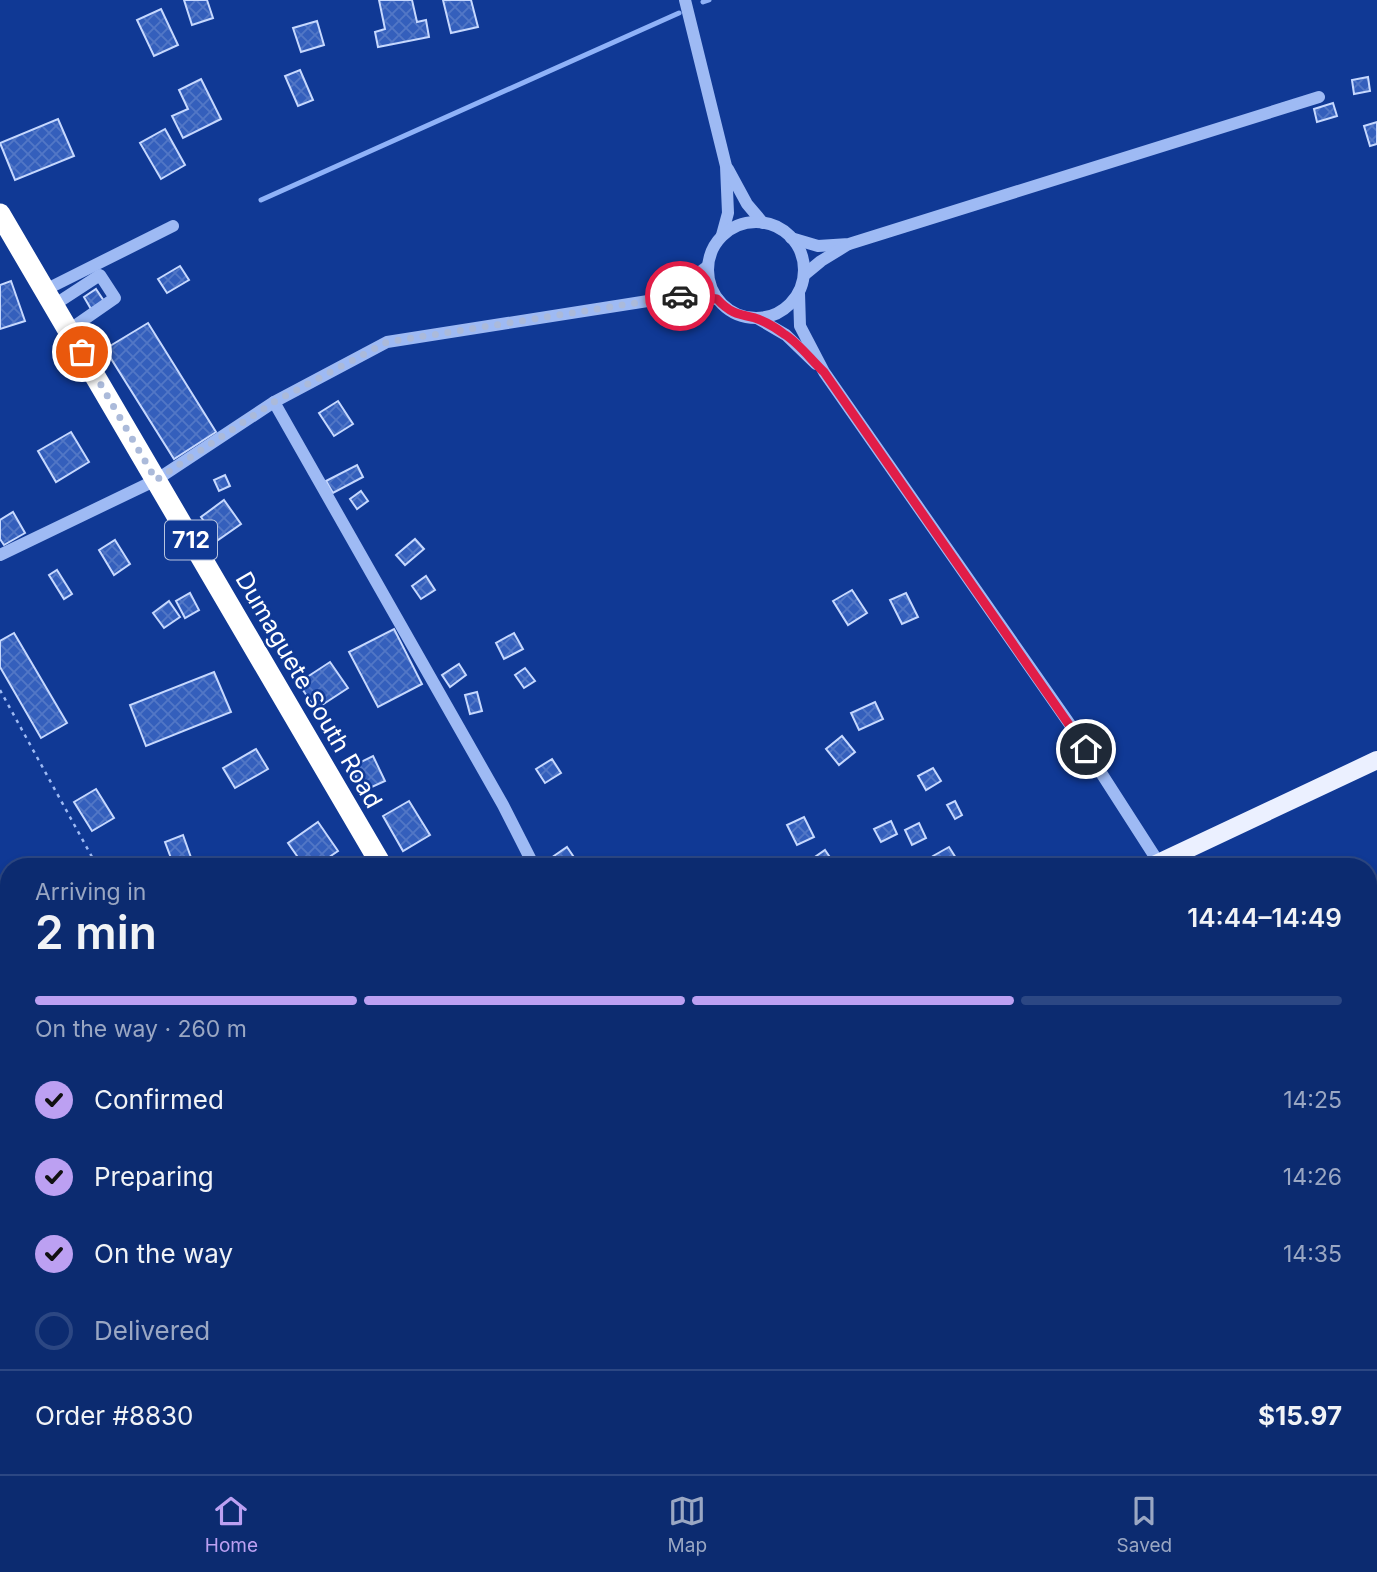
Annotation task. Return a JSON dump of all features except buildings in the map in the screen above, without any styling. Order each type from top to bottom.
[{"type":"highway","name":"Dumaguete South Road","points":[[0,214],[377,858]]},
{"type":"main road","points":[[1171,858],[1377,760]]},
{"type":"street","points":[[685,0],[726,166],[728,213],[722,235]]},
{"type":"street","points":[[791,238],[818,246],[849,244],[1319,97]]},
{"type":"street","points":[[726,166],[747,204],[763,223]]},
{"type":"street","points":[[799,293],[779,313],[768,317],[745,317],[735,313],[717,299],[708,280],[710,255],[715,244],[732,228],[742,224],[763,223],[783,230],[797,246],[802,256],[804,275],[799,293],[800,326],[824,372],[1063,715],[1152,858]]},
{"type":"street","points":[[50,298],[173,226]]},
{"type":"street","points":[[804,275],[849,244]]},
{"type":"street","points":[[650,300],[684,284],[708,266]]},
{"type":"street","points":[[50,298],[100,275],[115,298],[69,330]]},
{"type":"street","points":[[0,555],[156,480],[274,402],[387,342],[687,295],[717,299]]},
{"type":"street","points":[[757,318],[786,335],[824,372]]},
{"type":"street","points":[[274,402],[496,793],[530,858]]},
{"type":"path","points":[[0,690],[93,858]]},
{"type":"waterway","points":[[703,2],[709,0]]},
{"type":"waterway","points":[[261,200],[679,13]]},
{"type":"way so far","points":[[82,352],[156,480],[274,402],[387,342],[680,296]]},
{"type":"route","points":[[680,296],[717,299],[735,313],[757,318],[786,335],[824,372],[1086,749]]}]
